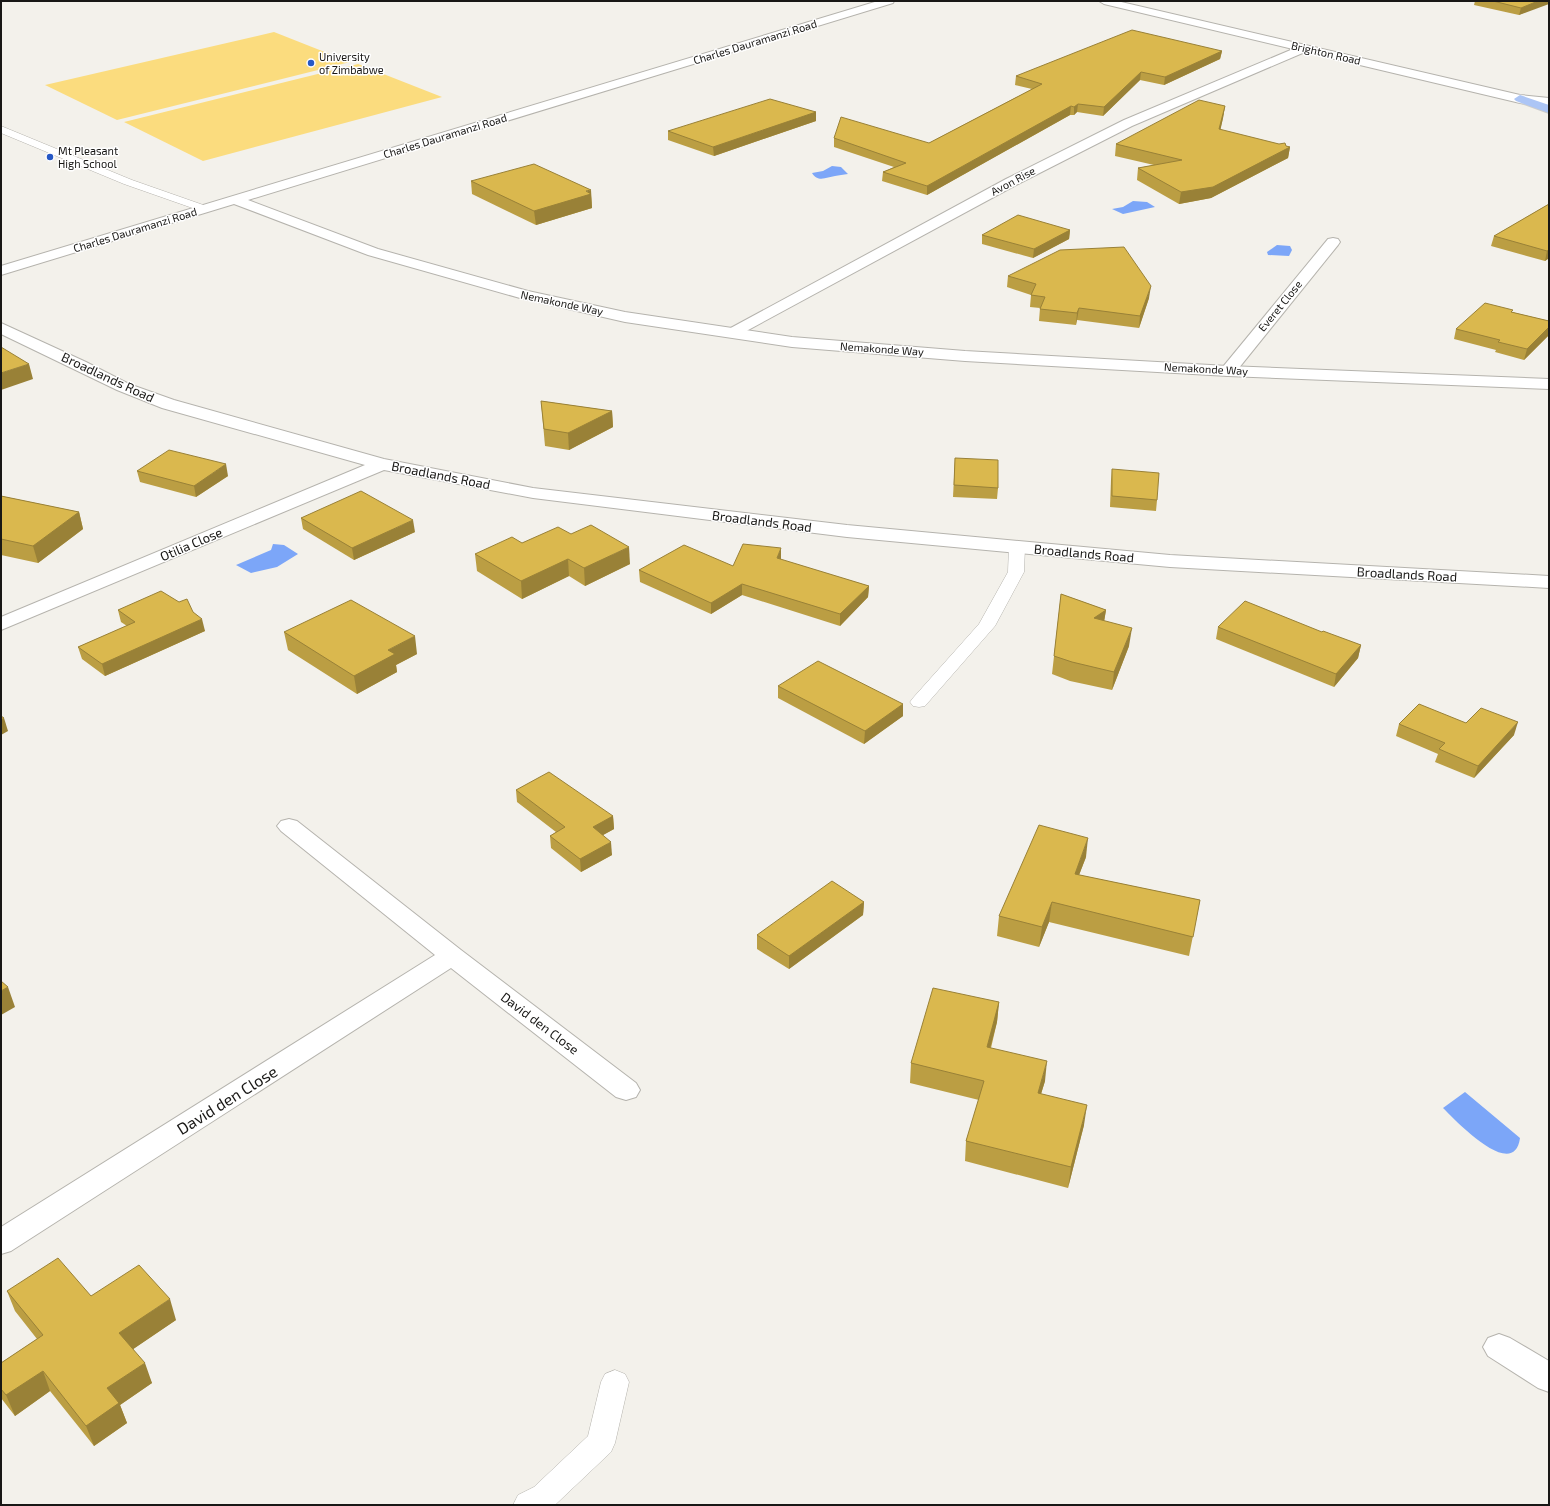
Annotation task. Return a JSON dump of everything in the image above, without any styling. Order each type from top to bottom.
[{"type":"highway","points":[[1520,99],[1549,108]]},
{"type":"street","name":"Charles Dauramanzi Road","points":[[1,271],[889,1]]},
{"type":"street","name":"Brighton Road","points":[[1104,1],[1520,99],[1549,102]]},
{"type":"street","name":"Avon Rise","points":[[732,333],[1011,182],[1128,123],[1304,48]]},
{"type":"street","name":"Nemakonde Way","points":[[235,200],[373,252],[525,295],[625,316],[792,342],[965,356],[1228,371],[1549,384]]},
{"type":"street","name":"Everet Close","points":[[1228,371],[1333,242]]},
{"type":"street","name":"Broadlands Road","points":[[1,328],[123,387],[168,404],[382,464],[533,493],[847,531],[1170,561],[1549,582]]},
{"type":"street","name":"Otilia Close","points":[[1,624],[382,464]]},
{"type":"street","name":"David den Close","points":[[289,826],[452,956],[626,1090]]},
{"type":"street","name":"David den Close","points":[[1,1242],[452,956]]},
{"type":"street","points":[[1498,1347],[1549,1378]]},
{"type":"lane","points":[[1,129],[128,182],[205,209]]},
{"type":"lane","points":[[919,702],[986,626],[1016,572],[1017,547]]},
{"type":"lane","points":[[528,1505],[544,1496],[601,1443],[615,1382]]},
{"type":"shaded area","points":[[274,32],[350,62],[117,120],[45,85]]},
{"type":"shaded area","points":[[358,64],[442,97],[203,161],[124,122]]},
{"type":"water","points":[[832,166],[841,167],[848,174],[820,179],[812,173],[823,171]]},
{"type":"water","points":[[1133,201],[1147,202],[1155,207],[1123,214],[1112,209],[1123,207]]},
{"type":"water","points":[[1277,245],[1290,246],[1292,250],[1289,256],[1268,255],[1267,252]]},
{"type":"water","points":[[273,544],[284,545],[298,554],[277,567],[251,573],[236,565],[271,550]]},
{"type":"water","points":[[1465,1092],[1520,1138],[1516,1150],[1507,1154],[1496,1151],[1471,1135],[1443,1108]]},
{"type":"building","points":[[1493,1],[1538,1],[1521,8]]},
{"type":"building","points":[[1132,30],[1222,51],[1165,77],[1141,72],[1104,107],[1078,104],[1074,107],[1071,106],[927,186],[883,172],[906,163],[834,138],[841,117],[929,143],[1042,84],[1016,76]]},
{"type":"building","points":[[770,99],[816,112],[713,147],[668,131]]},
{"type":"building","points":[[1199,100],[1225,106],[1219,129],[1279,144],[1285,143],[1286,146],[1290,147],[1213,187],[1181,192],[1138,168],[1182,160],[1116,144]]},
{"type":"building","points":[[534,164],[591,190],[586,191],[591,194],[534,211],[471,181]]},
{"type":"building","points":[[1549,204],[1549,250],[1547,251],[1494,236]]},
{"type":"building","points":[[1018,215],[1070,230],[1034,249],[982,235]]},
{"type":"building","points":[[1124,247],[1151,286],[1140,316],[1079,308],[1077,313],[1040,309],[1045,297],[1031,295],[1036,284],[1008,276],[1060,250]]},
{"type":"building","points":[[1485,303],[1513,310],[1511,312],[1549,321],[1549,327],[1527,349],[1498,342],[1500,340],[1456,329]]},
{"type":"building","points":[[1,347],[29,364],[1,373]]},
{"type":"building","points":[[541,401],[612,411],[568,433],[544,429]]},
{"type":"building","points":[[169,450],[226,464],[194,486],[137,471]]},
{"type":"building","points":[[955,458],[998,460],[998,488],[954,485]]},
{"type":"building","points":[[1112,469],[1159,473],[1157,500],[1112,496]]},
{"type":"building","points":[[361,491],[413,520],[352,548],[301,518]]},
{"type":"building","points":[[1,496],[79,512],[33,546],[1,539]]},
{"type":"building","points":[[591,525],[629,547],[584,568],[568,559],[521,581],[475,554],[512,537],[522,543],[558,527],[571,534]]},
{"type":"building","points":[[743,544],[781,548],[777,558],[869,586],[840,614],[742,584],[711,603],[639,570],[684,545],[733,566]]},
{"type":"building","points":[[161,591],[179,602],[187,599],[193,612],[202,619],[102,664],[78,647],[135,622],[118,610]]},
{"type":"building","points":[[1061,594],[1106,610],[1094,618],[1132,628],[1114,672],[1054,656]]},
{"type":"building","points":[[351,600],[415,636],[388,650],[395,654],[354,676],[284,632]]},
{"type":"building","points":[[1245,601],[1322,632],[1323,631],[1361,645],[1336,674],[1218,627]]},
{"type":"building","points":[[818,661],[903,704],[865,731],[778,686]]},
{"type":"building","points":[[1419,704],[1466,723],[1481,708],[1518,722],[1478,766],[1439,749],[1445,743],[1399,724]]},
{"type":"building","points":[[549,772],[613,816],[593,827],[611,842],[580,859],[550,836],[565,827],[516,790]]},
{"type":"building","points":[[1039,825],[1088,838],[1075,874],[1200,900],[1193,937],[1052,902],[1042,927],[999,916]]},
{"type":"building","points":[[832,881],[864,902],[789,956],[757,935]]},
{"type":"building","points":[[1,981],[8,987],[1,991]]},
{"type":"building","points":[[933,988],[999,1002],[987,1047],[1047,1061],[1038,1093],[1087,1105],[1071,1167],[966,1141],[984,1081],[911,1063]]},
{"type":"building","points":[[58,1258],[91,1296],[139,1265],[170,1299],[119,1333],[145,1363],[107,1388],[119,1403],[86,1426],[43,1371],[6,1395],[1,1389],[1,1363],[43,1335],[7,1291]]},
{"type":"place","name":"University of Zimbabwe","points":[[311,63]]},
{"type":"place","name":"Mt Pleasant High School","points":[[50,157]]}]
